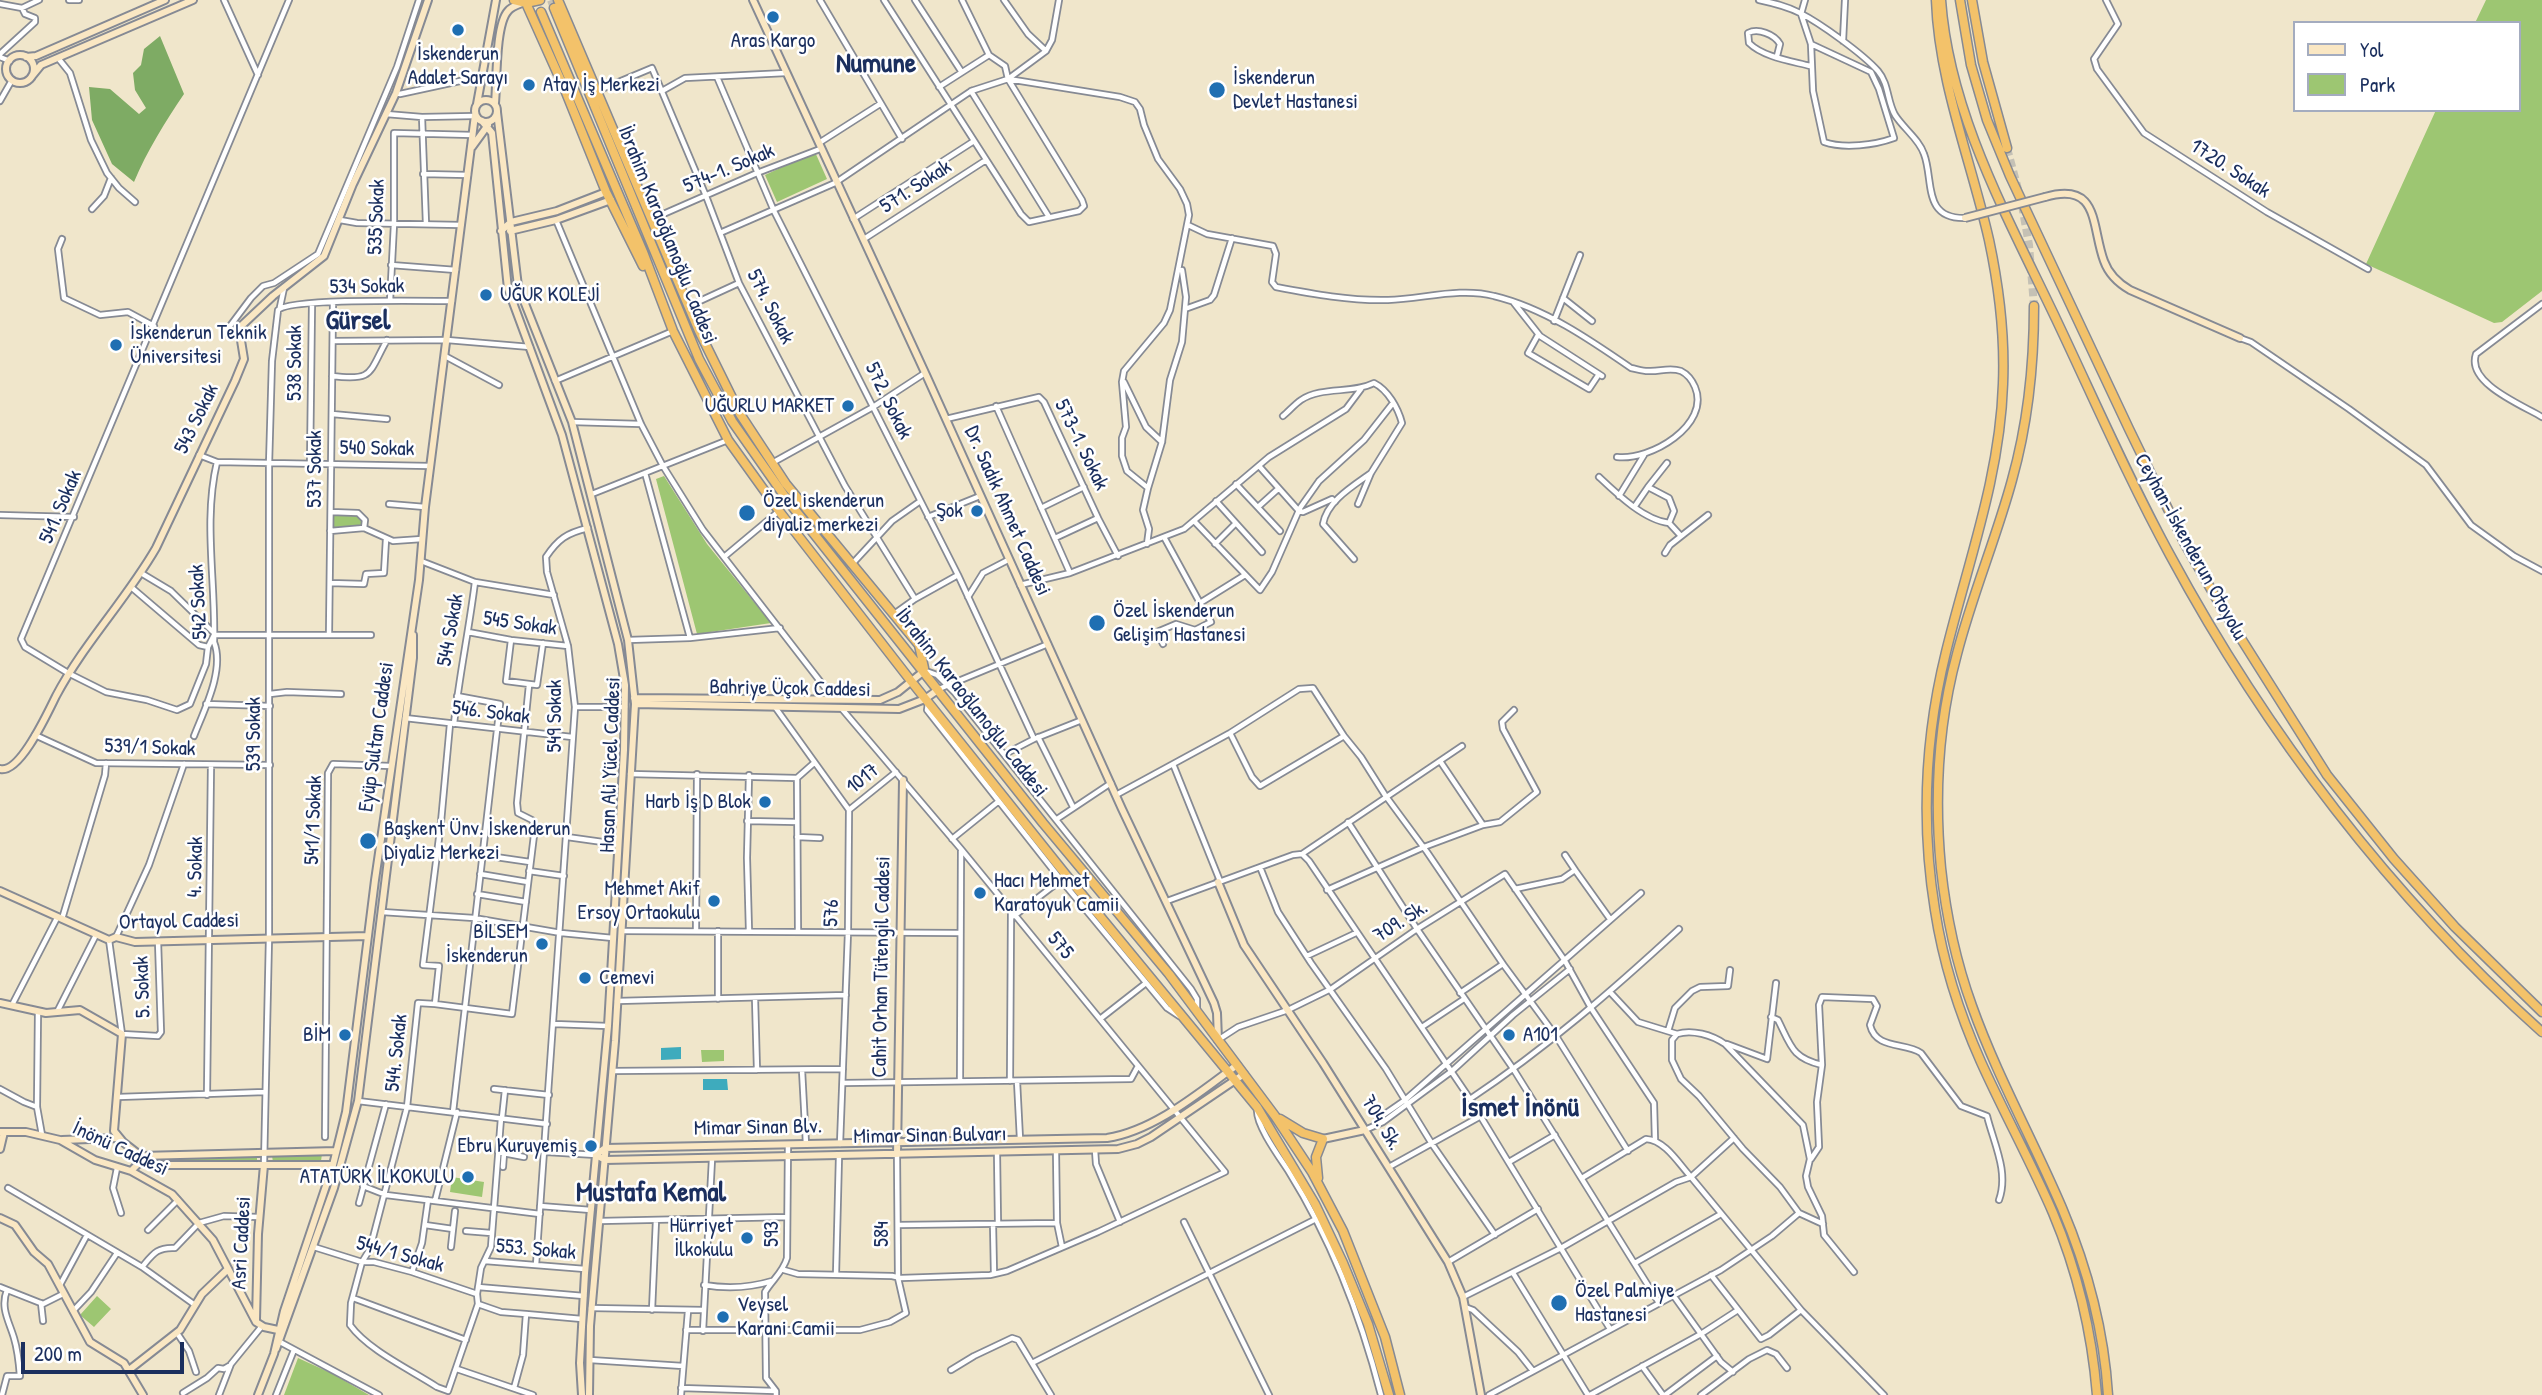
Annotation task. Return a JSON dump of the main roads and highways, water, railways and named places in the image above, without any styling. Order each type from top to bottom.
[{"type":"highway","points":[[540,0],[521,2],[556,68],[608,196],[660,300]]},
{"type":"highway","points":[[1938,0],[1945,73],[1989,239],[1998,286],[2004,380],[1994,472],[1936,699],[1926,785],[1930,871],[1935,912],[1960,1007],[1980,1060],[2038,1180],[2067,1251],[2092,1346],[2097,1395]]},
{"type":"highway","name":"Ceyhan-İskenderun Otoyolu","points":[[1938,0],[1952,69],[1969,127],[1992,184],[2112,438],[2169,553],[2207,620],[2315,785],[2384,870],[2444,937],[2542,1032]]},
{"type":"highway","name":"Ceyhan-İskenderun Otoyolu","points":[[1960,0],[1971,65],[1987,120],[2010,176],[2185,544],[2223,610],[2327,775],[2394,859],[2455,927],[2542,1012]]},
{"type":"highway","points":[[1972,0],[1983,62],[2007,148]]},
{"type":"highway","points":[[556,4],[597,92],[712,359],[735,403],[786,484],[919,645],[924,671]]},
{"type":"highway","name":"İbrahim Karaoğlanoğlu Caddesi","points":[[556,4],[699,359],[732,421],[788,501],[1025,801],[1169,974],[1276,1116],[1343,1231],[1385,1337],[1400,1395]]},
{"type":"highway","name":"İbrahim Karaoğlanoğlu Caddesi","points":[[541,12],[638,240],[673,331],[728,440],[779,511],[911,681],[1257,1107],[1315,1204],[1343,1263],[1368,1324],[1389,1395]]},
{"type":"highway","points":[[2034,306],[2032,378],[2025,426],[2012,480],[1957,653],[1947,701],[1939,764],[1937,823],[1947,912],[1971,1005],[2077,1247],[2099,1332],[2108,1395]]},
{"type":"highway","points":[[1276,1116],[1303,1133],[1323,1139],[1316,1157],[1318,1184]]},
{"type":"water","points":[[681,1047],[681,1059],[661,1060],[661,1048]]},
{"type":"water","points":[[703,1079],[727,1079],[728,1090],[703,1090]]},
{"type":"tunnel","points":[[551,0],[554,8]]},
{"type":"tunnel","points":[[2007,148],[2018,189]]},
{"type":"tunnel","points":[[2022,205],[2029,245],[2034,306]]},
{"type":"place","name":"Aras Kargo","points":[[773,17]]},
{"type":"place","name":"İskenderun Adalet Sarayı","points":[[458,30]]},
{"type":"place","name":"Atay İş Merkezi","points":[[529,85]]},
{"type":"place","name":"İskenderun Devlet Hastanesi","points":[[1217,90]]},
{"type":"place","name":"UĞUR KOLEJİ","points":[[486,295]]},
{"type":"place","name":"İskenderun Teknik Üniversitesi","points":[[116,345]]},
{"type":"place","name":"UĞURLU MARKET","points":[[848,406]]},
{"type":"place","name":"Şok","points":[[977,511]]},
{"type":"place","name":"Özel iskenderun diyaliz merkezi","points":[[747,513]]},
{"type":"place","name":"Özel İskenderun Gelişim Hastanesi","points":[[1097,623]]},
{"type":"place","name":"Harb İş D Blok","points":[[765,802]]},
{"type":"place","name":"Başkent Ünv. İskenderun Diyaliz Merkezi","points":[[368,841]]},
{"type":"place","name":"Hacı Mehmet Karatoyuk Camii","points":[[980,893]]},
{"type":"place","name":"Mehmet Akif Ersoy Ortaokulu","points":[[714,901]]},
{"type":"place","name":"BİLSEM İskenderun","points":[[542,944]]},
{"type":"place","name":"Cemevi","points":[[585,978]]},
{"type":"place","name":"BİM","points":[[345,1035]]},
{"type":"place","name":"A101","points":[[1509,1035]]},
{"type":"place","name":"Ebru Kuruyemiş","points":[[591,1146]]},
{"type":"place","name":"ATATÜRK İLKOKULU","points":[[468,1177]]},
{"type":"place","name":"Hürriyet İlkokulu","points":[[747,1238]]},
{"type":"place","name":"Özel Palmiye Hastanesi","points":[[1559,1303]]},
{"type":"place","name":"Veysel Karani Camii","points":[[723,1317]]},
{"type":"district","name":"Numune","points":[[876,65]]},
{"type":"district","name":"Gürsel","points":[[358,322]]},
{"type":"district","name":"İsmet İnönü","points":[[1520,1109]]},
{"type":"district","name":"Mustafa Kemal","points":[[651,1194]]}]
